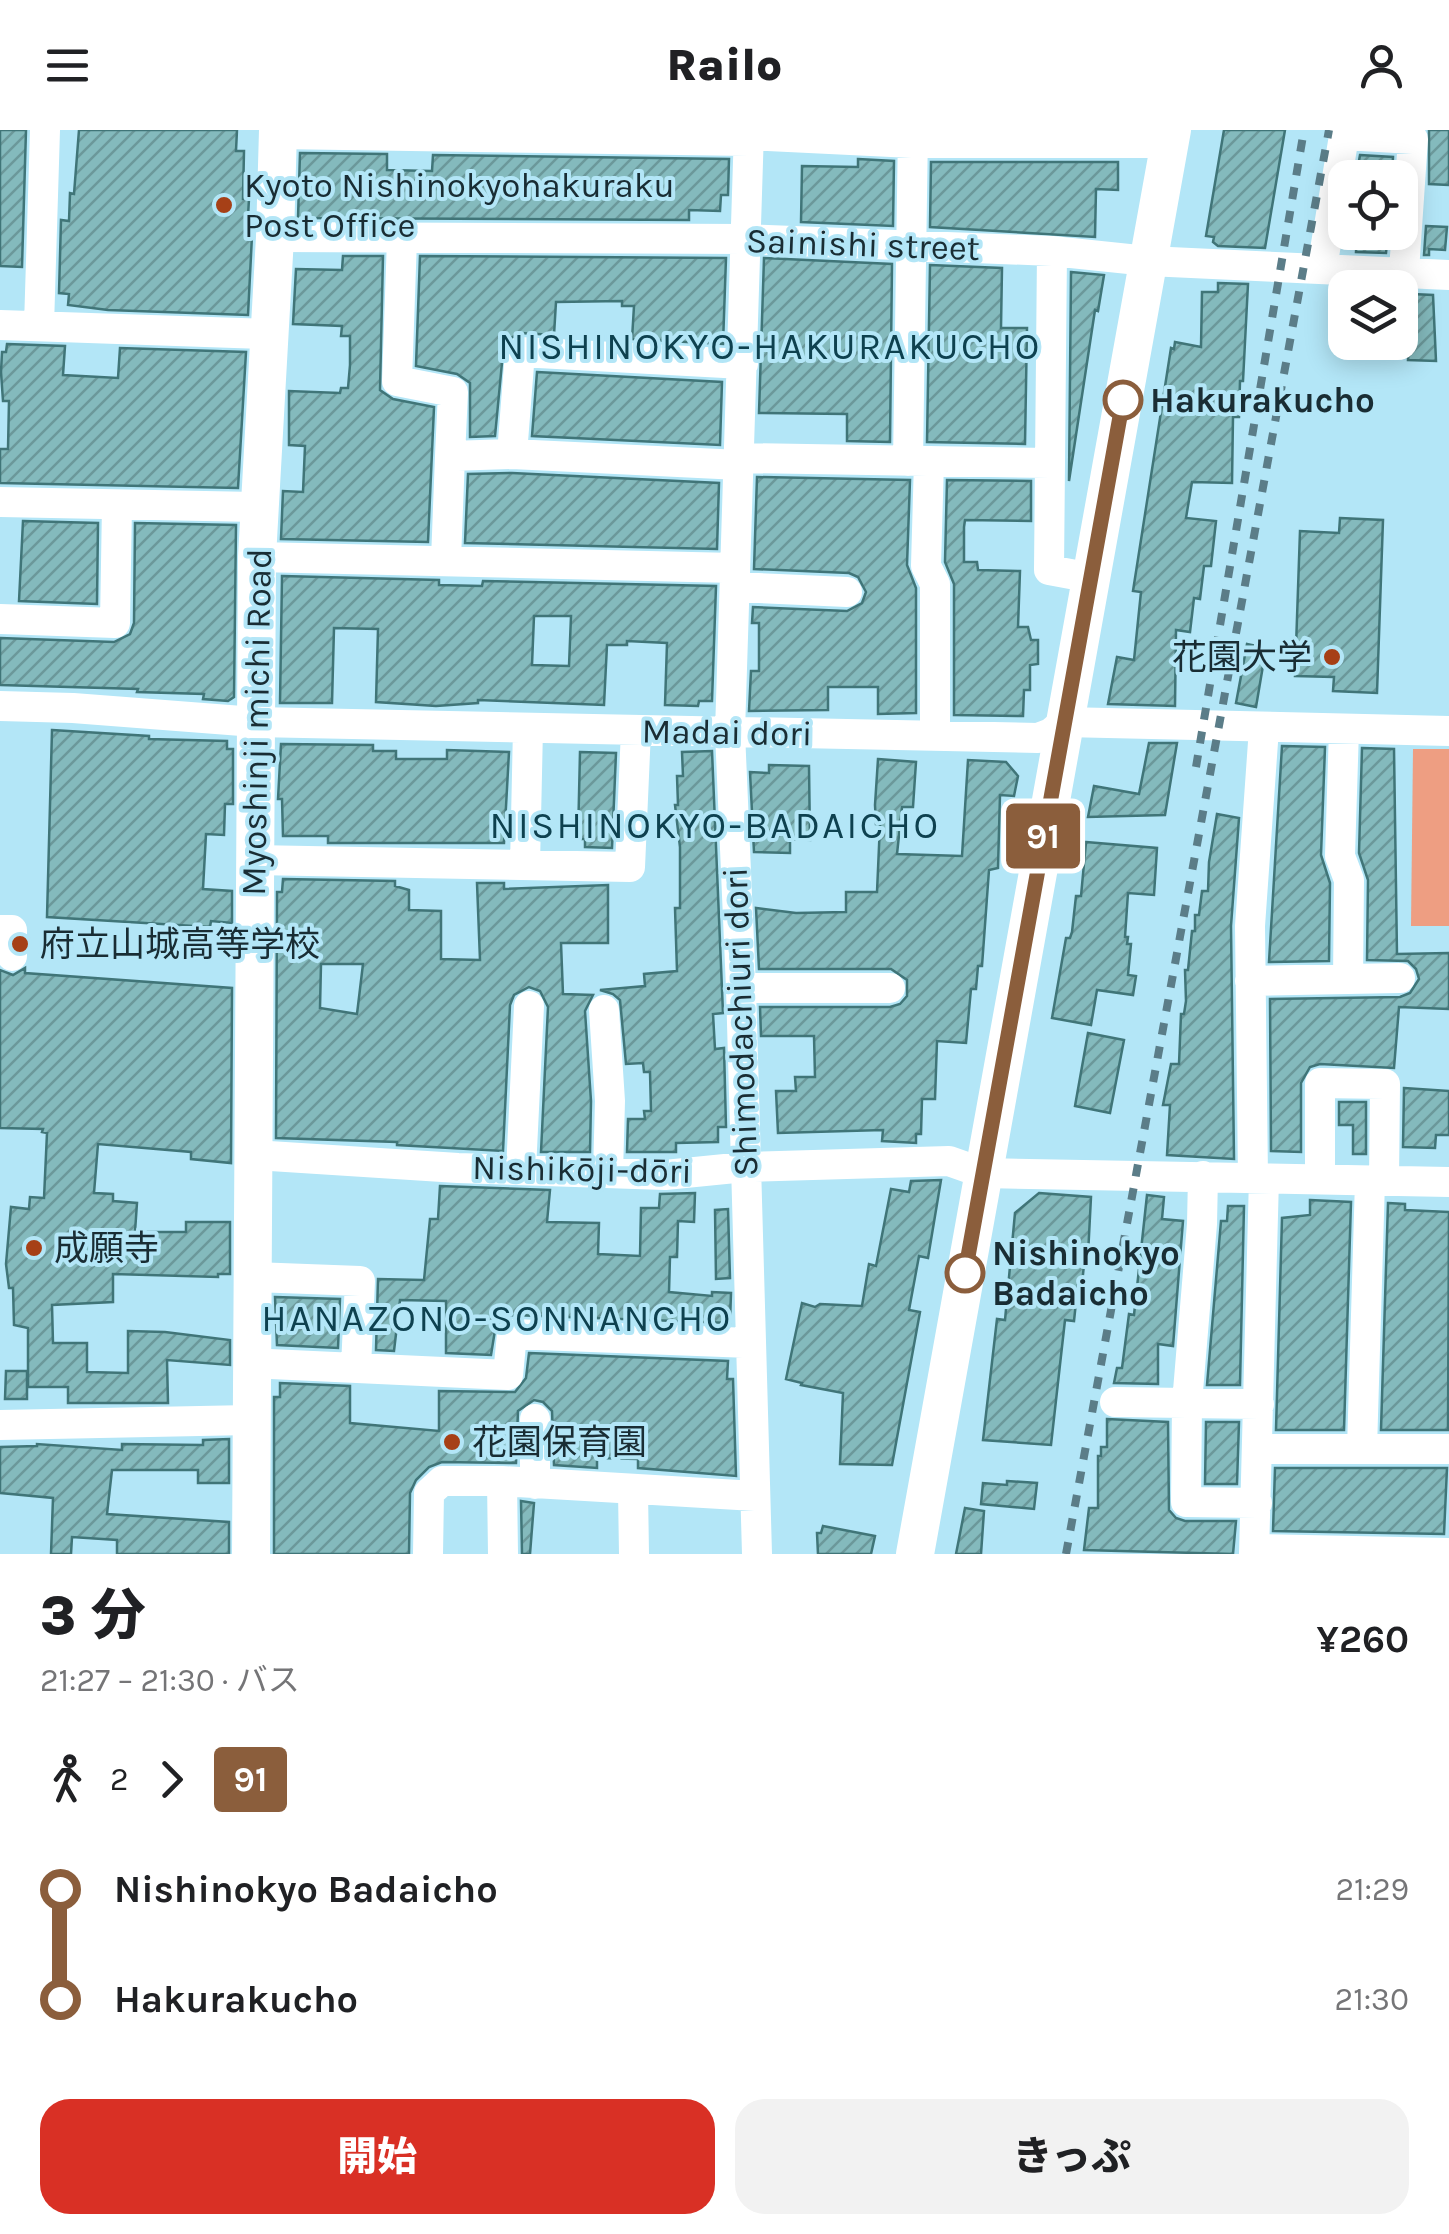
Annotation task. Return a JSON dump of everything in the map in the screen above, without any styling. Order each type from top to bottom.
[{"type":"main road","name":"Myoshinji michi Road","points":[[251,1554],[257,557],[278,132]]},
{"type":"main road","points":[[915,1554],[1170,136]]},
{"type":"street","points":[[39,326],[45,130]]},
{"type":"street","points":[[278,132],[1170,136]]},
{"type":"street","points":[[1322,268],[1345,133],[1413,139],[1404,270]]},
{"type":"street","name":"Shimodachiuri dori","points":[[749,135],[730,732],[756,1554]]},
{"type":"street","points":[[912,137],[918,461],[926,566],[935,584],[935,736]]},
{"type":"street","name":"Sainishi street","points":[[275,237],[746,239],[1052,251],[1148,261],[1363,270]]},
{"type":"street","points":[[402,239],[397,381],[453,392],[446,560]]},
{"type":"street","points":[[1052,251],[1049,570],[1092,578]]},
{"type":"street","name":"Sainishi street","points":[[1418,273],[1449,274]]},
{"type":"street","points":[[0,324],[267,334]]},
{"type":"street","points":[[512,454],[520,352],[742,364]]},
{"type":"street","points":[[450,456],[1050,463]]},
{"type":"street","points":[[0,502],[259,507]]},
{"type":"street","points":[[0,619],[114,624],[118,506]]},
{"type":"street","points":[[257,557],[446,560],[735,578],[846,592]]},
{"type":"street","name":"Madai dori","points":[[0,706],[255,722],[1038,738],[1051,734],[1064,722],[1449,730]]},
{"type":"street","points":[[526,865],[528,728]]},
{"type":"street","points":[[1264,728],[1250,926],[1259,1178],[1255,1551],[1449,1553]]},
{"type":"street","points":[[1344,729],[1340,856],[1349,880],[1348,979]]},
{"type":"street","points":[[254,860],[630,868],[636,730]]},
{"type":"street","points":[[1250,981],[1400,978]]},
{"type":"street","points":[[740,988],[890,988]]},
{"type":"street","points":[[521,1170],[529,1006]]},
{"type":"street","points":[[604,1010],[610,1101],[608,1173]]},
{"type":"street","points":[[1320,1179],[1320,1084],[1385,1084],[1362,1449]]},
{"type":"street","name":"Nishikōji-dōri","points":[[253,1155],[665,1175],[745,1167],[948,1161],[982,1172],[1449,1182]]},
{"type":"street","points":[[1203,1176],[1187,1403],[1186,1502],[1257,1504]]},
{"type":"street","points":[[253,1276],[360,1281],[356,1367]]},
{"type":"street","points":[[250,1363],[508,1375],[512,1334],[750,1344]]},
{"type":"street","points":[[1116,1402],[1259,1404]]},
{"type":"street","points":[[535,1419],[535,1484]]},
{"type":"street","points":[[0,1425],[250,1420]]},
{"type":"street","points":[[1258,1448],[1449,1449]]},
{"type":"street","points":[[428,1554],[429,1493],[442,1481],[755,1496]]},
{"type":"street","points":[[502,1481],[503,1554]]},
{"type":"street","points":[[633,1491],[634,1554]]},
{"type":"shaded area","points":[[1413,749],[1449,749],[1449,926],[1411,926]]},
{"type":"building","points":[[0,130],[26,130],[22,267],[0,266]]},
{"type":"building","points":[[79,130],[237,130],[236,151],[244,151],[243,199],[249,199],[248,216],[253,216],[248,315],[68,305],[69,294],[59,293],[61,220],[69,221]]},
{"type":"building","points":[[1224,130],[1285,130],[1265,248],[1218,246],[1214,237],[1206,236]]},
{"type":"building","points":[[1429,130],[1449,130],[1449,185],[1429,184]]},
{"type":"building","points":[[300,153],[387,154],[387,170],[432,171],[433,155],[729,159],[728,195],[721,195],[720,211],[689,210],[689,220],[298,218]]},
{"type":"building","points":[[1360,155],[1393,157],[1393,160],[1359,160]]},
{"type":"building","points":[[858,159],[894,161],[893,226],[801,222],[802,166],[858,167]]},
{"type":"building","points":[[931,162],[1118,162],[1118,190],[1096,189],[1095,237],[930,227]]},
{"type":"building","points":[[1426,226],[1447,227],[1445,250],[1429,249],[1429,255],[1424,255]]},
{"type":"building","points":[[1356,250],[1386,250],[1386,253]]},
{"type":"building","points":[[343,256],[383,256],[380,390],[393,399],[434,407],[428,542],[281,539],[283,491],[303,492],[305,446],[289,445],[289,391],[340,393],[341,388],[348,388],[350,365],[350,336],[341,336],[342,326],[293,324],[296,269],[342,270]]},
{"type":"building","points":[[420,256],[726,258],[723,344],[632,339],[634,306],[622,306],[622,301],[556,302],[554,335],[520,333],[504,342],[495,436],[470,437],[470,383],[457,374],[416,366]]},
{"type":"building","points":[[764,258],[892,264],[890,442],[847,441],[847,414],[759,413]]},
{"type":"building","points":[[930,265],[1002,268],[1001,328],[1027,328],[1025,444],[927,442]]},
{"type":"building","points":[[1071,272],[1104,275],[1098,311],[1095,310],[1069,481]]},
{"type":"building","points":[[1218,283],[1248,284],[1243,381],[1239,417],[1233,417],[1232,483],[1192,482],[1186,518],[1216,521],[1211,566],[1204,566],[1200,599],[1194,598],[1190,632],[1176,630],[1175,706],[1108,704],[1117,657],[1134,660],[1141,592],[1133,591],[1171,348],[1174,349],[1175,342],[1201,347],[1202,292],[1218,292]]},
{"type":"building","points":[[1418,294],[1433,295],[1436,361],[1408,360],[1418,360]]},
{"type":"building","points":[[7,344],[65,346],[63,375],[118,378],[120,348],[246,352],[238,488],[0,483],[0,449],[8,449],[9,401],[3,401],[1,372],[2,352],[6,352]]},
{"type":"building","points":[[537,372],[722,382],[720,445],[532,436]]},
{"type":"building","points":[[468,474],[719,483],[717,549],[465,543]]},
{"type":"building","points":[[757,477],[910,480],[907,565],[916,588],[916,713],[878,714],[878,687],[828,687],[828,710],[749,711],[751,671],[759,671],[759,623],[752,623],[753,607],[847,611],[862,603],[866,592],[858,577],[849,573],[754,569]]},
{"type":"building","points":[[947,480],[1031,481],[1031,521],[965,520],[964,527],[964,562],[977,562],[978,570],[1020,571],[1018,627],[1028,627],[1031,640],[1038,640],[1038,664],[1030,665],[1030,690],[1024,690],[1023,716],[954,715],[954,584],[945,562]]},
{"type":"building","points":[[1340,518],[1383,520],[1377,693],[1333,691],[1334,677],[1295,676],[1300,531],[1339,533]]},
{"type":"building","points":[[23,521],[98,523],[97,604],[19,601]]},
{"type":"building","points":[[135,523],[236,525],[234,697],[228,701],[203,699],[204,694],[137,692],[138,689],[0,685],[0,638],[114,642],[130,634],[134,623]]},
{"type":"building","points":[[282,576],[439,580],[439,585],[482,586],[483,581],[716,586],[712,701],[699,701],[698,706],[665,705],[667,643],[627,641],[627,645],[607,645],[604,705],[478,700],[436,706],[376,702],[378,629],[334,628],[332,703],[280,703]],"holes":[[[534,616],[571,616],[569,666],[532,665]]]},
{"type":"building","points":[[1247,644],[1266,648],[1256,707],[1236,703]]},
{"type":"building","points":[[52,730],[227,741],[227,749],[233,749],[233,804],[225,804],[224,835],[206,834],[203,889],[232,891],[232,923],[211,921],[210,927],[47,917]]},
{"type":"building","points":[[1149,743],[1177,743],[1165,815],[1088,817],[1094,786],[1139,794]]},
{"type":"building","points":[[281,744],[373,745],[373,751],[396,751],[396,759],[447,759],[447,750],[509,752],[504,843],[328,843],[328,836],[283,836],[282,799],[278,799]]},
{"type":"building","points":[[1282,746],[1325,747],[1321,855],[1330,883],[1329,961],[1269,962]]},
{"type":"building","points":[[1362,748],[1394,749],[1397,954],[1449,953],[1449,1009],[1399,1007],[1394,1068],[1320,1064],[1310,1067],[1301,1083],[1301,1152],[1271,1151],[1270,999],[1400,997],[1410,993],[1419,979],[1408,961],[1367,960],[1368,880],[1359,853]]},
{"type":"building","points":[[712,751],[723,1013],[713,1014],[715,1049],[724,1048],[726,1127],[718,1127],[718,1142],[676,1143],[676,1152],[627,1152],[628,1119],[645,1119],[644,1111],[651,1111],[650,1072],[644,1072],[643,1063],[626,1064],[620,1000],[600,990],[645,986],[644,974],[677,971],[677,776],[683,776],[682,752]]},
{"type":"building","points":[[580,752],[616,753],[612,848],[585,847],[585,839],[578,839]]},
{"type":"building","points":[[878,759],[916,762],[913,807],[902,807],[897,854],[962,856],[968,760],[1006,762],[1018,776],[1014,796],[1000,795],[998,868],[989,870],[982,966],[978,966],[976,989],[971,989],[966,1043],[937,1041],[935,1099],[922,1099],[921,1134],[916,1134],[916,1143],[882,1141],[883,1130],[778,1133],[776,1091],[796,1091],[795,1077],[815,1077],[814,1036],[761,1036],[760,1007],[890,1007],[907,996],[907,980],[891,969],[759,969],[756,908],[796,913],[846,912],[846,892],[877,892]]},
{"type":"building","points":[[769,765],[809,766],[810,840],[790,839],[790,853],[754,852],[750,772],[769,773]]},
{"type":"building","points":[[1217,814],[1239,818],[1231,926],[1234,1159],[1167,1155],[1170,1105],[1163,1105],[1171,1064],[1179,1064],[1185,970],[1195,915],[1199,915],[1202,891],[1208,891]]},
{"type":"building","points":[[1086,842],[1157,848],[1154,895],[1128,893],[1125,937],[1127,944],[1131,944],[1128,975],[1136,976],[1133,995],[1097,990],[1091,1025],[1052,1018],[1066,938],[1072,932],[1076,896],[1081,896]]},
{"type":"building","points":[[283,879],[395,881],[395,886],[409,890],[409,910],[441,911],[441,959],[480,960],[477,883],[504,883],[504,889],[608,885],[608,943],[561,943],[563,994],[593,995],[585,1011],[590,1152],[541,1152],[548,1007],[540,991],[529,987],[514,995],[510,1005],[503,1151],[276,1138],[277,892],[282,892]],"holes":[[[321,964],[363,964],[357,1014],[320,1008]]]},
{"type":"building","points":[[25,968],[25,973],[232,988],[231,1163],[191,1159],[191,1152],[98,1144],[94,1193],[113,1194],[113,1201],[137,1203],[135,1232],[186,1232],[186,1222],[230,1222],[230,1274],[113,1274],[113,1302],[52,1305],[53,1343],[87,1343],[87,1372],[128,1373],[128,1331],[230,1340],[230,1365],[167,1360],[168,1403],[68,1403],[68,1387],[28,1387],[28,1328],[14,1325],[13,1288],[9,1288],[6,1264],[11,1207],[29,1209],[30,1197],[44,1198],[47,1133],[43,1129],[0,1128],[0,970],[13,975]]},
{"type":"building","points":[[1088,1033],[1124,1040],[1110,1113],[1075,1106]]},
{"type":"building","points":[[1404,1088],[1449,1091],[1449,1135],[1436,1135],[1435,1148],[1403,1147]]},
{"type":"building","points":[[1339,1102],[1366,1102],[1366,1154],[1353,1154],[1353,1125],[1339,1125]]},
{"type":"building","points":[[941,1180],[928,1258],[919,1256],[909,1310],[920,1312],[892,1465],[840,1464],[843,1393],[786,1379],[802,1303],[815,1307],[862,1306],[869,1264],[876,1266],[891,1189],[909,1192],[911,1181]]},
{"type":"building","points":[[440,1186],[550,1190],[547,1222],[599,1223],[598,1254],[640,1256],[641,1208],[659,1208],[660,1194],[695,1193],[694,1222],[678,1221],[677,1257],[670,1257],[669,1292],[712,1296],[712,1292],[731,1293],[730,1323],[512,1315],[496,1324],[491,1355],[446,1353],[446,1301],[400,1300],[394,1351],[376,1350],[378,1279],[424,1280],[430,1219],[438,1219]]},
{"type":"building","points":[[1039,1193],[1091,1197],[1088,1255],[1082,1284],[1078,1283],[1074,1321],[1065,1320],[1051,1445],[983,1440],[997,1319],[1005,1320],[1015,1213]]},
{"type":"building","points":[[1147,1195],[1164,1197],[1162,1219],[1183,1221],[1173,1346],[1158,1344],[1158,1384],[1114,1383],[1117,1368],[1122,1368],[1129,1314],[1134,1315]]},
{"type":"building","points":[[1310,1200],[1351,1202],[1344,1430],[1276,1430],[1282,1218],[1310,1215]]},
{"type":"building","points":[[1388,1203],[1405,1204],[1405,1210],[1449,1212],[1448,1430],[1381,1430]]},
{"type":"building","points":[[1228,1206],[1244,1206],[1240,1385],[1207,1385],[1221,1221],[1227,1221]]},
{"type":"building","points":[[728,1209],[730,1278],[716,1279],[715,1210]]},
{"type":"building","points":[[275,1297],[340,1299],[338,1348],[277,1345]]},
{"type":"building","points":[[529,1353],[728,1361],[727,1379],[733,1379],[736,1476],[638,1468],[638,1459],[597,1458],[597,1468],[554,1465],[552,1411],[534,1400],[518,1411],[516,1463],[442,1462],[429,1467],[416,1480],[410,1493],[409,1554],[274,1554],[274,1397],[280,1397],[280,1383],[350,1386],[350,1423],[439,1431],[439,1391],[515,1392],[526,1378]]},
{"type":"building","points":[[6,1371],[27,1371],[27,1399],[5,1399]]},
{"type":"building","points":[[1107,1419],[1168,1422],[1169,1510],[1185,1521],[1236,1521],[1233,1554],[1084,1550],[1089,1508],[1098,1508],[1098,1456],[1101,1447],[1107,1447]]},
{"type":"building","points":[[1206,1422],[1239,1422],[1237,1484],[1205,1484]]},
{"type":"building","points":[[229,1439],[229,1483],[198,1483],[198,1470],[112,1470],[107,1514],[229,1522],[229,1554],[117,1554],[117,1540],[72,1537],[71,1554],[51,1554],[53,1498],[0,1493],[0,1447],[37,1444],[122,1450],[122,1444],[203,1445],[203,1440]]},
{"type":"building","points":[[1275,1468],[1447,1468],[1444,1534],[1273,1531]]},
{"type":"building","points":[[1007,1481],[1037,1483],[1034,1509],[981,1504],[983,1483],[1007,1485]]},
{"type":"building","points":[[521,1501],[534,1503],[530,1554],[522,1554]]},
{"type":"building","points":[[965,1508],[984,1511],[981,1554],[956,1554]]},
{"type":"building","points":[[823,1526],[875,1536],[871,1554],[818,1554],[817,1533],[821,1533]]},
{"type":"railway","points":[[1196,767],[1304,130]]},
{"type":"railway","points":[[1066,1554],[1329,130]]},
{"type":"bus line","name":"91","points":[[965,1273],[1123,400]]},
{"type":"place","name":"Kyoto Nishinokyohakuraku Post Office","points":[[224,205]]},
{"type":"place","name":"Hakurakucho","points":[[1123,400]]},
{"type":"place","name":"花園大学","points":[[1332,657]]},
{"type":"place","name":"府立山城高等学校","points":[[20,944]]},
{"type":"place","name":"成願寺","points":[[34,1248]]},
{"type":"place","name":"Nishinokyo Badaicho","points":[[965,1273]]},
{"type":"place","name":"花園保育園","points":[[452,1442]]},
{"type":"district","name":"NISHINOKYO-HAKURAKUCHO","points":[[770,346]]},
{"type":"district","name":"NISHINOKYO-BADAICHO","points":[[715,825]]},
{"type":"district","name":"HANAZONO-SONNANCHO","points":[[497,1318]]}]
